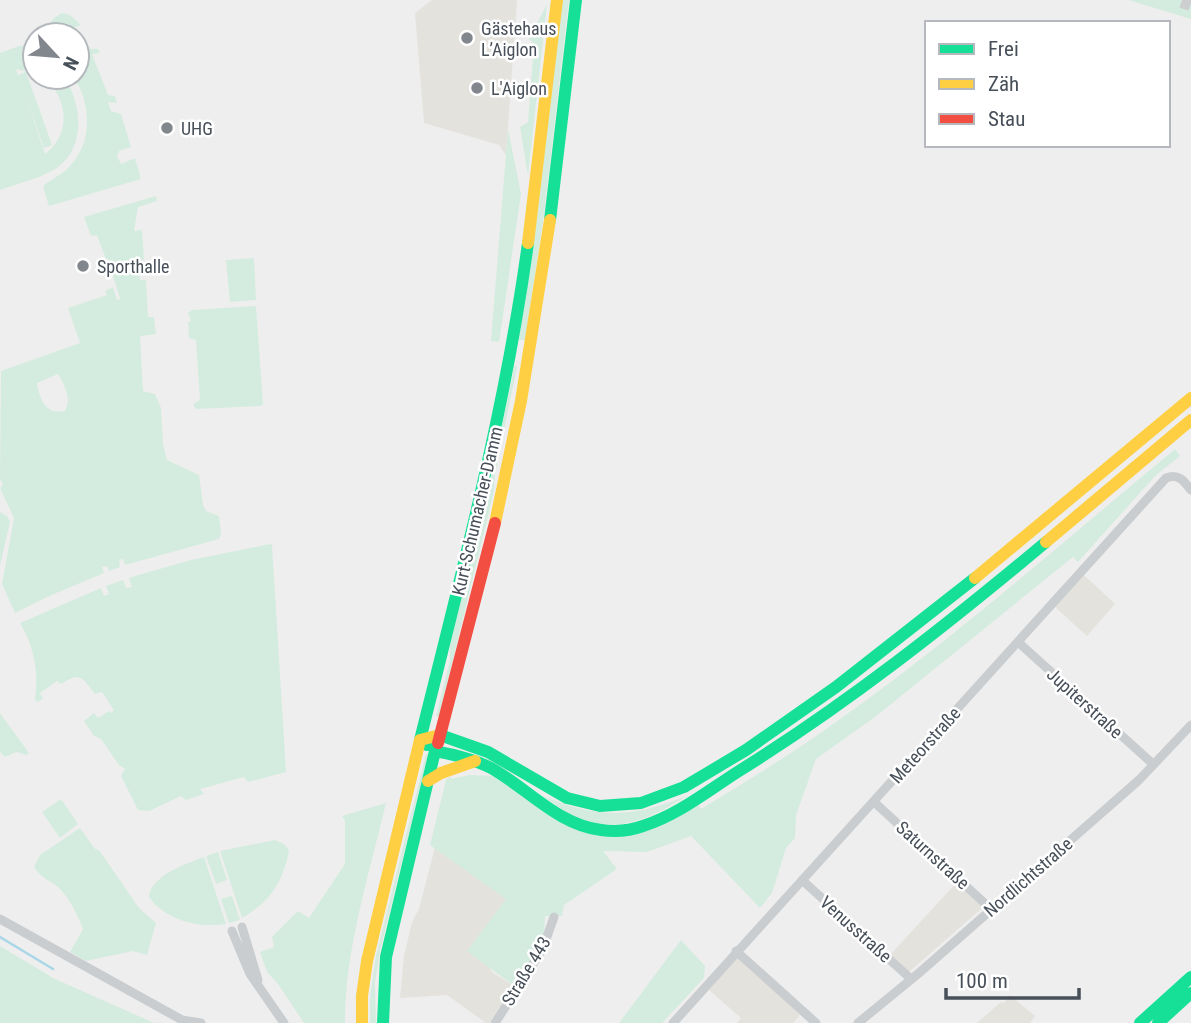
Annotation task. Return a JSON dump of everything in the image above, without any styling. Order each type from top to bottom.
[{"type":"main road","name":"Kurt-Schumacher-Damm","points":[[362,1023],[362,996],[367,961],[486,474],[511,352],[534,203],[557,0]]},
{"type":"main road","name":"Kurt-Schumacher-Damm","points":[[383,1023],[386,957],[505,476],[530,355],[554,197],[576,0]]},
{"type":"main road","points":[[511,352],[530,355]]},
{"type":"main road","points":[[420,740],[440,736],[493,754],[555,794],[587,804],[634,804],[709,774],[861,668],[943,605],[1191,398]]},
{"type":"main road","points":[[420,740],[435,751],[475,761],[492,769],[564,818],[586,827],[617,831],[642,827],[768,755],[846,702],[923,642],[1191,420]]},
{"type":"main road","points":[[428,781],[442,772],[475,761]]},
{"type":"main road","points":[[1140,1023],[1191,977]]},
{"type":"main road","points":[[1158,1023],[1191,993]]},
{"type":"street","name":"Meteorstraße","points":[[675,1022],[736,951],[1166,478],[1180,478],[1191,490]]},
{"type":"street","name":"Jupiterstraße","points":[[1018,642],[1153,764]]},
{"type":"street","name":"Nordlichtstraße","points":[[858,1023],[991,909],[1153,764],[1191,725]]},
{"type":"street","name":"Saturnstraße","points":[[874,802],[991,909]]},
{"type":"street","name":"Venusstraße","points":[[802,880],[911,979]]},
{"type":"street","name":"Straße 443","points":[[495,1023],[543,948],[554,917]]},
{"type":"street","points":[[0,919],[182,1020],[201,1023]]},
{"type":"street","points":[[242,927],[259,985]]},
{"type":"street","points":[[232,931],[250,974],[284,1023]]},
{"type":"street","points":[[736,951],[816,1023]]},
{"type":"shaded area","points":[[432,0],[517,0],[506,155],[499,145],[424,123],[415,13]]},
{"type":"shaded area","points":[[1084,575],[1115,604],[1087,636],[1055,607]]},
{"type":"shaded area","points":[[435,847],[506,899],[487,964],[492,972],[514,986],[489,1023],[447,995],[400,998],[404,956]]},
{"type":"shaded area","points":[[957,882],[981,905],[981,909],[909,972],[890,955]]},
{"type":"shaded area","points":[[738,957],[800,1015],[793,1023],[737,1023],[741,1018],[709,990]]},
{"type":"shaded area","points":[[1010,995],[1035,1016],[1030,1023],[977,1023],[1001,1002],[1004,1003]]},
{"type":"green space","points":[[562,0],[569,0],[543,222],[525,340],[518,340]]},
{"type":"green space","points":[[1128,0],[1191,0],[1191,19]]},
{"type":"green space","points":[[547,4],[528,176],[520,127],[528,122],[534,44],[529,39]]},
{"type":"green space","points":[[62,13],[77,21],[52,21]]},
{"type":"green space","points":[[21,46],[21,70],[16,69],[18,75],[21,74],[21,91],[33,91],[52,145],[44,148],[25,94],[45,154],[54,146],[63,126],[62,105],[55,91],[72,91],[78,113],[78,125],[73,149],[57,168],[0,190],[0,53]]},
{"type":"green space","points":[[91,49],[98,49],[100,53],[92,54],[108,95],[115,96],[117,103],[108,102],[111,111],[121,114],[131,147],[119,151],[117,156],[121,164],[135,158],[141,179],[49,206],[43,186],[67,169],[83,146],[87,123],[81,91],[91,91]]},
{"type":"green space","points":[[508,129],[521,194],[499,342],[491,341]]},
{"type":"green space","points":[[156,196],[157,201],[138,207],[134,231],[142,230],[144,260],[139,260],[140,280],[146,280],[148,317],[154,317],[156,334],[140,336],[143,391],[155,394],[161,408],[163,444],[167,460],[199,475],[203,505],[206,511],[219,516],[221,534],[219,539],[125,565],[123,559],[119,560],[120,567],[109,571],[107,566],[102,567],[104,573],[15,613],[2,584],[14,518],[0,488],[3,484],[0,479],[1,371],[80,343],[68,308],[107,295],[105,291],[113,287],[117,300],[120,299],[108,259],[97,235],[91,236],[84,217]],"holes":[[[58,374],[68,402],[65,411],[58,412],[45,404],[37,383]]]},
{"type":"green space","points":[[254,258],[256,300],[230,302],[226,260]]},
{"type":"green space","points":[[256,306],[263,404],[196,409],[193,404],[200,400],[196,340],[189,338],[188,322],[191,321],[188,313],[192,310]]},
{"type":"green space","points":[[515,365],[517,367],[495,474],[494,491],[439,717],[436,716],[450,660],[450,646]]},
{"type":"green space","points":[[1175,449],[1180,456],[1155,476],[1078,562],[1073,557],[875,717],[816,759],[796,815],[795,838],[786,848],[772,893],[760,908],[691,836],[647,852],[603,851],[617,869],[564,905],[562,916],[545,916],[544,939],[514,986],[467,951],[506,899],[430,845],[446,780],[450,777],[494,776],[597,836],[697,803],[701,809],[807,742],[913,665]]},
{"type":"green space","points":[[0,512],[7,516],[10,522],[0,566]]},
{"type":"green space","points":[[270,544],[286,772],[248,782],[244,777],[200,789],[204,794],[186,800],[181,796],[149,811],[138,810],[121,776],[125,769],[119,765],[101,739],[94,736],[84,721],[94,713],[98,718],[114,710],[102,692],[95,694],[84,680],[77,677],[61,684],[57,681],[40,693],[43,699],[37,702],[34,660],[20,623],[101,588],[104,596],[109,594],[106,586],[123,580],[126,588],[132,587],[129,578],[135,576],[191,560]]},
{"type":"green space","points":[[0,713],[29,753],[26,755],[16,752],[5,757],[0,752]]},
{"type":"green space","points":[[426,754],[428,755],[380,951],[375,983],[376,1023],[370,1023],[370,997],[376,956]]},
{"type":"green space","points":[[688,795],[639,820],[613,825],[580,819],[543,796],[581,809],[616,813],[650,808]]},
{"type":"green space","points":[[61,799],[78,824],[60,838],[42,812]]},
{"type":"green space","points":[[386,803],[353,940],[345,1023],[304,1023],[267,972],[260,952],[274,947],[272,937],[298,911],[309,918],[345,864],[345,821],[342,816]]},
{"type":"green space","points":[[80,828],[95,849],[99,850],[139,908],[156,923],[147,955],[133,951],[86,961],[70,952],[83,929],[81,923],[64,894],[34,867],[40,855]]},
{"type":"green space","points":[[275,840],[289,850],[283,872],[267,898],[242,918],[220,851]]},
{"type":"green space","points":[[218,852],[227,880],[216,884],[206,856]]},
{"type":"green space","points":[[204,857],[226,924],[205,925],[184,921],[164,912],[149,897],[156,882],[179,867]]},
{"type":"green space","points":[[232,896],[240,920],[229,923],[221,899]]},
{"type":"green space","points":[[681,940],[705,966],[704,978],[662,1023],[619,1023]]},
{"type":"green space","points":[[0,946],[55,979],[154,1023],[0,1023]]},
{"type":"waterway","points":[[0,937],[53,969]]},
{"type":"tunnel","points":[[1182,0],[1191,3]]},
{"type":"traffic: fast","points":[[550,220],[576,0]]},
{"type":"traffic: fast","points":[[427,745],[420,740],[495,431],[528,243]]},
{"type":"traffic: fast","points":[[435,751],[491,768],[543,805],[585,827],[617,831],[643,826],[693,802],[819,718],[935,633],[1046,542]]},
{"type":"traffic: fast","points":[[440,735],[488,752],[567,798],[600,806],[641,803],[684,787],[746,750],[836,687],[975,578]]},
{"type":"traffic: fast","points":[[383,1023],[386,957],[435,751]]},
{"type":"traffic: fast","points":[[1140,1023],[1191,977]]},
{"type":"traffic: fast","points":[[1158,1023],[1191,993]]},
{"type":"traffic: slow","points":[[528,243],[557,0]]},
{"type":"traffic: slow","points":[[495,523],[521,401],[550,220]]},
{"type":"traffic: slow","points":[[975,578],[1191,398]]},
{"type":"traffic: slow","points":[[1046,542],[1191,420]]},
{"type":"traffic: slow","points":[[362,1023],[362,996],[367,961],[420,740],[440,735]]},
{"type":"traffic: slow","points":[[428,781],[441,773],[475,761]]},
{"type":"traffic: jam","points":[[438,743],[495,523]]},
{"type":"place","name":"Gästehaus L’Aiglon","points":[[467,38]]},
{"type":"place","name":"L'Aiglon","points":[[477,88]]},
{"type":"place","name":"UHG","points":[[167,128]]},
{"type":"place","name":"Sporthalle","points":[[83,266]]}]
